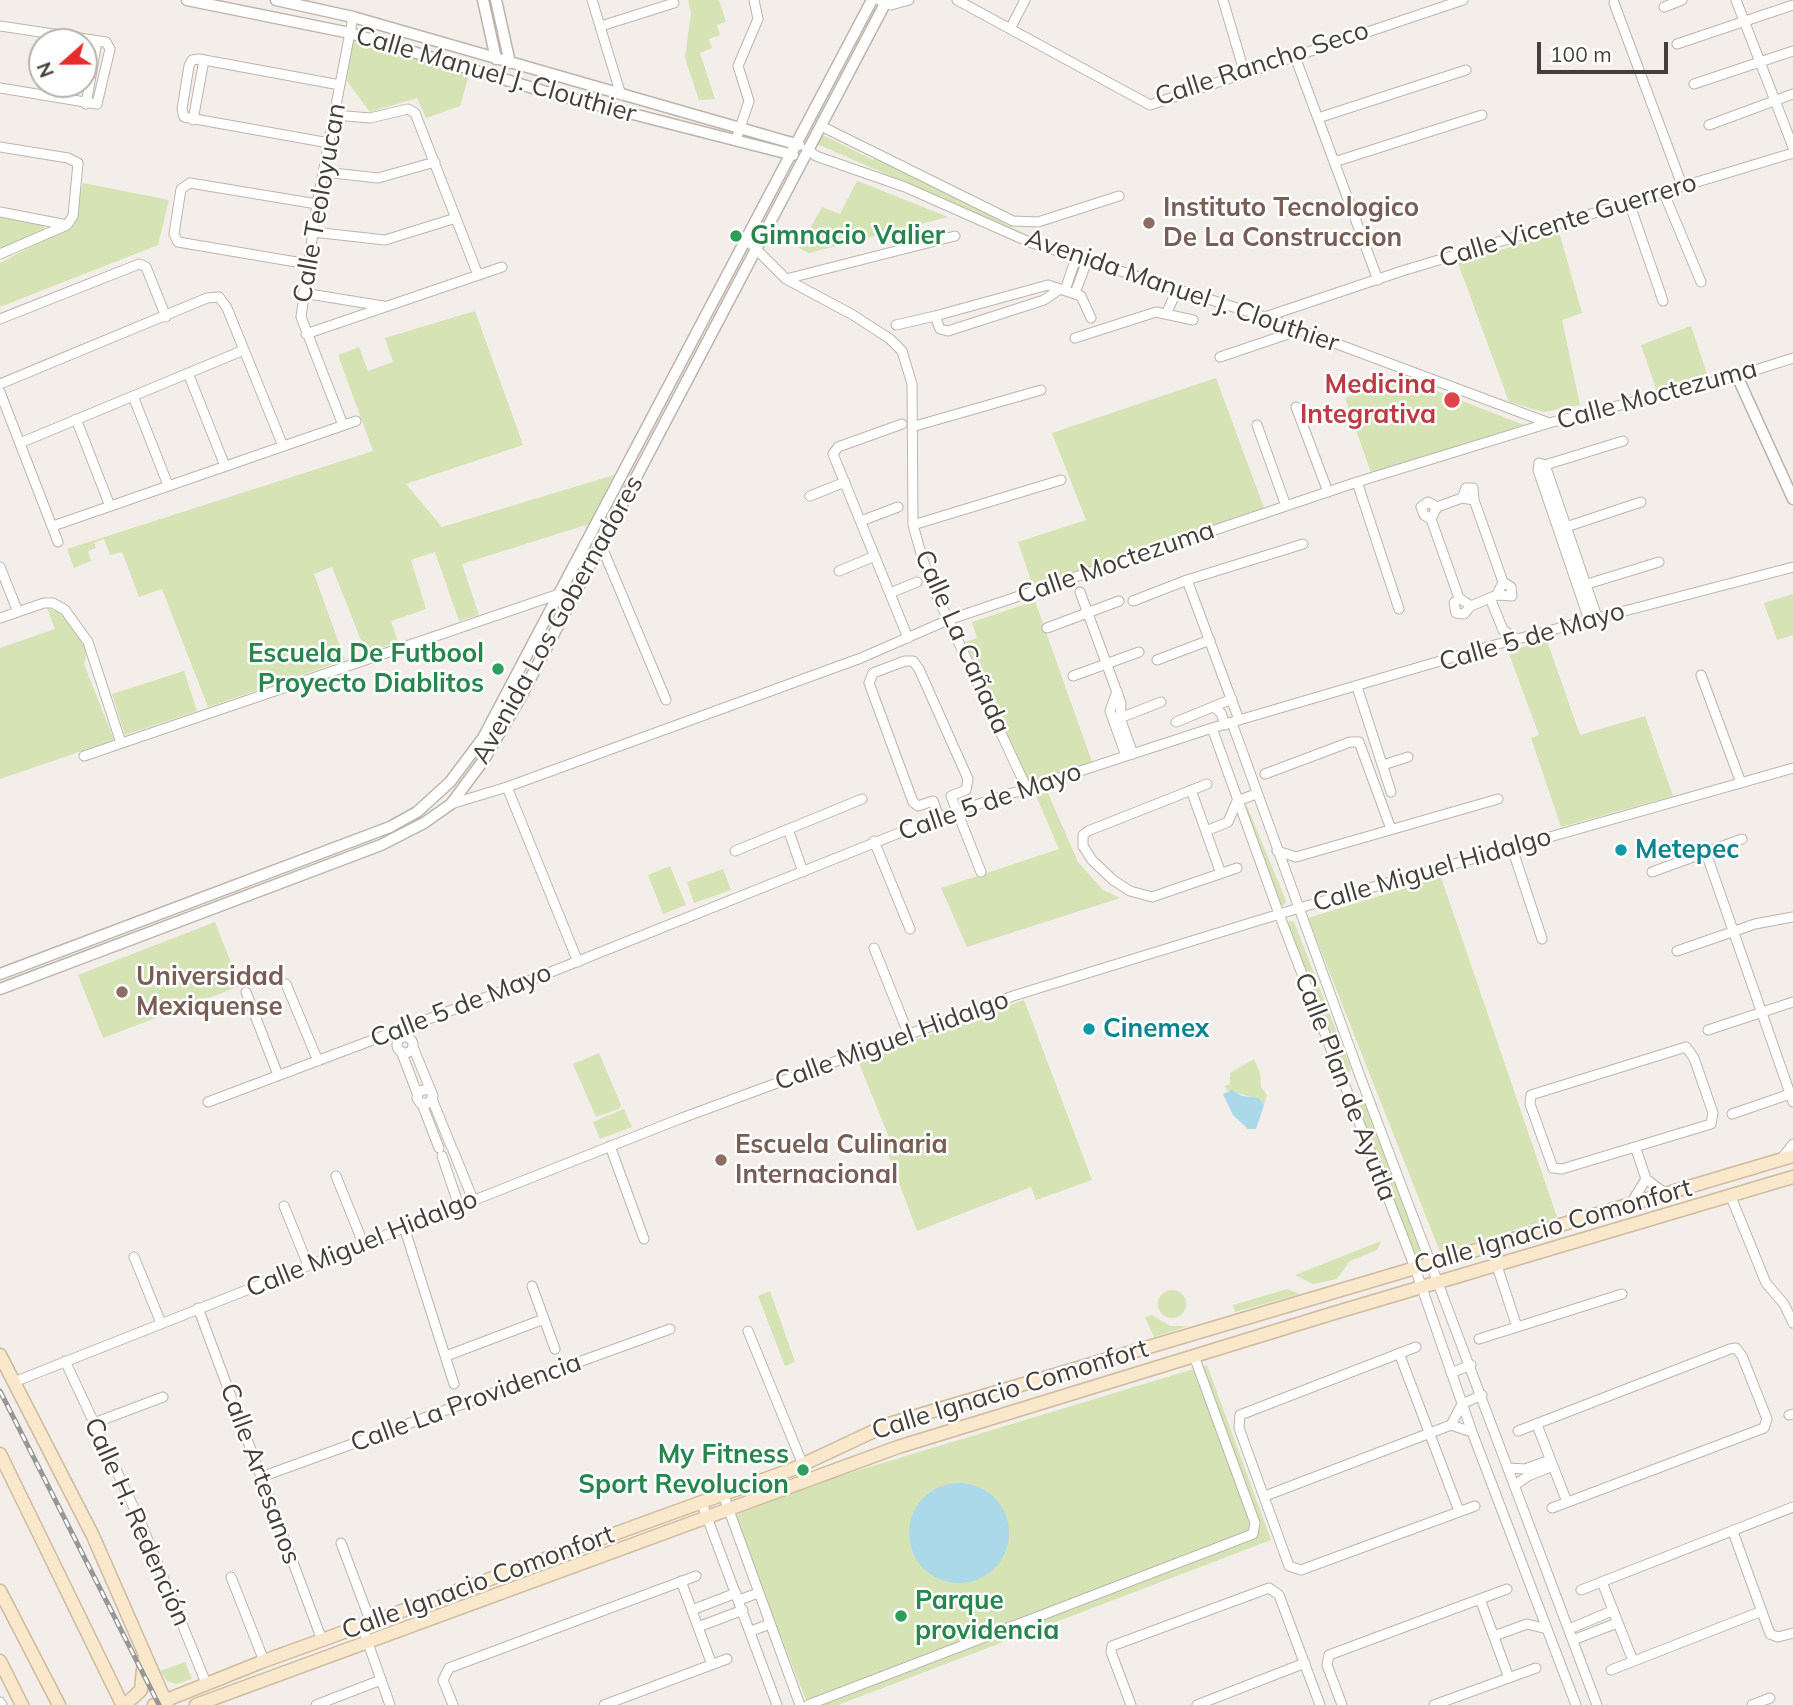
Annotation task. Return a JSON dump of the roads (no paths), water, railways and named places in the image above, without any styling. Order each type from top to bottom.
[{"type":"main road","name":"Calle Ignacio Comonfort","points":[[162,1703],[200,1685],[264,1661],[803,1465],[889,1424],[1793,1156]]},
{"type":"main road","name":"Calle Ignacio Comonfort","points":[[196,1705],[898,1447],[1793,1177]]},
{"type":"main road","points":[[0,1355],[93,1536],[154,1676],[162,1703]]},
{"type":"main road","points":[[0,1454],[122,1703],[141,1690],[144,1655]]},
{"type":"main road","points":[[0,1591],[59,1705]]},
{"type":"main road","points":[[0,1661],[22,1705]]},
{"type":"main road","points":[[154,1676],[174,1686],[200,1685]]},
{"type":"street","name":"Calle Manuel J. Clouthier","points":[[187,0],[350,33],[543,91],[789,154],[809,154]]},
{"type":"street","name":"Calle Manuel J. Clouthier","points":[[276,0],[353,17],[740,129],[795,142],[809,154]]},
{"type":"street","points":[[592,0],[621,95]]},
{"type":"street","points":[[736,141],[750,95],[738,66],[758,19],[754,0]]},
{"type":"street","name":"Avenida Los Gobernadores","points":[[0,974],[380,831],[425,806],[450,782],[483,738],[872,0]]},
{"type":"street","points":[[884,1],[909,0]]},
{"type":"street","name":"Calle Rancho Seco","points":[[957,0],[1150,105],[1294,54],[1463,0]]},
{"type":"street","points":[[1010,29],[1025,0]]},
{"type":"street","points":[[1223,0],[1244,71]]},
{"type":"street","points":[[1664,7],[1682,0]]},
{"type":"street","points":[[1736,0],[1793,147]]},
{"type":"street","points":[[496,58],[484,2],[496,1],[510,63]]},
{"type":"street","name":"Avenida Los Gobernadores","points":[[0,989],[381,845],[424,823],[451,804],[499,735],[809,154],[884,1]]},
{"type":"street","points":[[601,26],[674,3]]},
{"type":"street","points":[[1614,3],[1682,185]]},
{"type":"street","points":[[1677,44],[1793,5]]},
{"type":"street","name":"Calle Teoloyucan","points":[[343,425],[301,317],[317,204],[353,17]]},
{"type":"street","points":[[0,26],[28,30]]},
{"type":"street","points":[[0,88],[86,104],[100,102],[110,49],[108,43],[98,41]]},
{"type":"street","points":[[1694,85],[1793,51]]},
{"type":"street","points":[[1294,54],[1378,280]]},
{"type":"street","points":[[329,143],[184,117],[182,111],[187,77],[190,62],[204,60],[340,85]]},
{"type":"street","points":[[1318,118],[1466,70]]},
{"type":"street","points":[[1709,125],[1793,94]]},
{"type":"street","points":[[86,104],[87,98]]},
{"type":"street","points":[[335,115],[370,118],[408,109],[415,113],[478,275]]},
{"type":"street","points":[[1334,162],[1482,115]]},
{"type":"street","points":[[821,126],[1013,221],[1038,222],[1119,196]]},
{"type":"street","points":[[0,147],[68,158],[78,163],[74,210],[67,225],[0,254]]},
{"type":"street","name":"Calle Vicente Guerrero","points":[[1265,317],[1682,185],[1793,153]]},
{"type":"street","name":"Avenida Manuel J. Clouthier","points":[[809,154],[905,187],[1029,242],[1265,317],[1549,422]]},
{"type":"street","points":[[324,172],[378,178],[435,162]]},
{"type":"street","points":[[307,264],[178,242],[174,234],[181,189],[190,183],[317,204]]},
{"type":"street","points":[[1663,191],[1701,282]]},
{"type":"street","points":[[1629,202],[1662,301]]},
{"type":"street","points":[[0,212],[67,225]]},
{"type":"street","points":[[313,232],[385,240],[456,218]]},
{"type":"street","points":[[786,279],[955,236]]},
{"type":"street","name":"Calle La Cañada","points":[[746,239],[786,279],[853,315],[890,339],[902,351],[912,384],[915,426],[913,525],[931,583],[1027,789]]},
{"type":"street","points":[[935,316],[940,329],[948,331],[1044,300],[1062,289],[1076,258]]},
{"type":"street","points":[[1075,293],[1087,261]]},
{"type":"street","points":[[0,319],[134,265],[146,267],[166,317]]},
{"type":"street","points":[[306,334],[502,267]]},
{"type":"street","points":[[896,325],[1048,285],[1075,293],[1085,301],[1091,318]]},
{"type":"street","points":[[1167,312],[1177,290]]},
{"type":"street","points":[[303,293],[385,306]]},
{"type":"street","points":[[0,384],[207,298],[219,298],[227,308],[283,446]]},
{"type":"street","points":[[1075,338],[1145,314],[1167,312],[1193,320]]},
{"type":"street","points":[[1220,357],[1300,330]]},
{"type":"street","points":[[20,443],[244,350]]},
{"type":"street","name":"Calle Moctezuma","points":[[451,804],[507,787],[908,638],[948,620],[1357,482],[1549,422],[1737,376],[1793,358]]},
{"type":"street","points":[[188,373],[225,466]]},
{"type":"street","points":[[1737,376],[1793,499]]},
{"type":"street","points":[[915,426],[1041,390]]},
{"type":"street","points":[[0,392],[58,542]]},
{"type":"street","points":[[132,396],[168,485]]},
{"type":"street","points":[[1296,407],[1328,492]]},
{"type":"street","points":[[76,419],[110,506]]},
{"type":"street","points":[[53,526],[356,421]]},
{"type":"street","points":[[902,424],[838,447],[833,454],[908,638]]},
{"type":"street","points":[[1257,425],[1286,506]]},
{"type":"street","points":[[1593,619],[1545,465],[1623,441]]},
{"type":"street","points":[[913,525],[1061,480]]},
{"type":"street","points":[[810,496],[845,482]]},
{"type":"street","points":[[1357,482],[1399,610]]},
{"type":"street","points":[[1462,498],[1474,500],[1503,582],[1511,587],[1512,596],[1494,597],[1471,606],[1458,598],[1431,519],[1437,507],[1462,498]]},
{"type":"street","points":[[1563,528],[1641,502]]},
{"type":"street","points":[[861,521],[898,507]]},
{"type":"street","points":[[604,510],[616,515]]},
{"type":"street","points":[[1133,601],[1187,580],[1303,544]]},
{"type":"street","points":[[601,545],[666,700]]},
{"type":"street","points":[[839,571],[875,556]]},
{"type":"street","points":[[1583,586],[1659,562]]},
{"type":"street","name":"Calle 5 de Mayo","points":[[208,1102],[578,962],[939,817],[1232,722],[1498,644],[1793,567]]},
{"type":"street","points":[[0,568],[18,612]]},
{"type":"street","points":[[1187,580],[1232,699],[1232,722]]},
{"type":"street","points":[[890,593],[916,582]]},
{"type":"street","points":[[1498,644],[1503,630],[1494,597],[1503,582]]},
{"type":"street","points":[[1080,592],[1123,710],[1120,718],[1130,755]]},
{"type":"street","points":[[84,756],[559,594]]},
{"type":"street","points":[[1047,628],[1119,601]]},
{"type":"street","points":[[0,618],[44,603],[54,603],[65,610],[88,642],[121,743]]},
{"type":"street","points":[[1503,630],[1517,639]]},
{"type":"street","points":[[1157,660],[1210,640]]},
{"type":"street","points":[[1073,676],[1139,652]]},
{"type":"street","points":[[939,817],[933,802],[918,806],[913,802],[869,683],[873,673],[905,661],[913,661],[919,668],[968,779],[966,790],[951,796],[981,872]]},
{"type":"street","points":[[1701,675],[1741,783]]},
{"type":"street","points":[[1357,687],[1391,792]]},
{"type":"street","points":[[1117,691],[1110,711],[1130,755]]},
{"type":"street","points":[[1176,722],[1232,699]]},
{"type":"street","points":[[1120,718],[1161,702]]},
{"type":"street","points":[[1215,708],[1232,722]]},
{"type":"street","name":"Calle Plan de Ayutla","points":[[1232,722],[1248,774],[1360,1076],[1597,1705]]},
{"type":"street","name":"Calle Plan de Ayutla","points":[[1212,729],[1576,1705]]},
{"type":"street","points":[[1265,774],[1350,742],[1359,742],[1391,829]]},
{"type":"street","points":[[1383,765],[1408,757]]},
{"type":"street","name":"Calle Miguel Hidalgo","points":[[14,1382],[610,1146],[908,1033],[1026,992],[1299,908],[1793,768]]},
{"type":"street","points":[[1231,782],[1248,774]]},
{"type":"street","points":[[1207,784],[1088,831],[1083,835],[1083,846],[1092,860],[1113,880],[1130,891],[1152,897],[1220,871],[1237,868]]},
{"type":"street","points":[[507,787],[578,962]]},
{"type":"street","points":[[1191,790],[1220,871]]},
{"type":"street","points":[[1206,831],[1228,821],[1237,801],[1256,794]]},
{"type":"street","points":[[735,850],[862,799]]},
{"type":"street","points":[[1277,851],[1296,857],[1498,799]]},
{"type":"street","points":[[1228,821],[1248,829]]},
{"type":"street","points":[[788,829],[803,872]]},
{"type":"street","points":[[1652,872],[1742,839]]},
{"type":"street","points":[[874,841],[910,929]]},
{"type":"street","points":[[1512,848],[1542,939]]},
{"type":"street","points":[[1706,853],[1792,1097],[1732,1114]]},
{"type":"street","points":[[1287,876],[1296,857]]},
{"type":"street","points":[[223,889],[228,903]]},
{"type":"street","points":[[1677,951],[1734,930],[1793,917]]},
{"type":"street","points":[[874,948],[908,1033]]},
{"type":"street","points":[[286,984],[318,1061]]},
{"type":"street","points":[[246,992],[278,1076]]},
{"type":"street","points":[[1708,1030],[1793,1002]]},
{"type":"street","points":[[459,1206],[398,1042],[404,1037],[411,1040],[473,1200]]},
{"type":"street","points":[[1686,1047],[1694,1058],[1714,1119],[1704,1127],[1636,1149],[1562,1169],[1552,1168],[1531,1104],[1531,1095],[1686,1047]]},
{"type":"street","name":"Calle Plan de Ayutla","points":[[1342,1083],[1360,1076]]},
{"type":"street","points":[[417,1093],[424,1088],[431,1094]]},
{"type":"street","name":"Calle Plan de Ayutla","points":[[1349,1100],[1367,1093]]},
{"type":"street","points":[[422,1104],[431,1094]]},
{"type":"street","points":[[440,1152],[444,1143],[452,1148]]},
{"type":"street","points":[[1779,1160],[1793,1144]]},
{"type":"street","points":[[610,1146],[644,1239]]},
{"type":"street","points":[[1636,1149],[1646,1180],[1666,1194]]},
{"type":"street","points":[[336,1176],[363,1243]]},
{"type":"street","points":[[1630,1205],[1646,1180]]},
{"type":"street","points":[[1731,1197],[1766,1283],[1784,1304],[1793,1323]]},
{"type":"street","points":[[284,1206],[308,1265]]},
{"type":"street","points":[[404,1227],[454,1384]]},
{"type":"street","points":[[134,1257],[161,1323]]},
{"type":"street","points":[[1497,1266],[1517,1327]]},
{"type":"street","points":[[532,1286],[555,1349]]},
{"type":"street","points":[[1479,1339],[1622,1294]]},
{"type":"street","name":"Calle Artesanos","points":[[198,1308],[322,1640]]},
{"type":"street","points":[[446,1356],[544,1319]]},
{"type":"street","name":"Calle La Providencia","points":[[261,1477],[670,1329]]},
{"type":"street","points":[[748,1331],[803,1465]]},
{"type":"street","points":[[1416,1347],[1240,1415],[1239,1428],[1289,1566],[1296,1570],[1475,1506]]},
{"type":"street","points":[[1518,1431],[1735,1348],[1742,1356],[1767,1419],[1760,1431],[1552,1508]]},
{"type":"street","points":[[1399,1353],[1459,1511]]},
{"type":"street","points":[[808,1705],[1253,1534],[1255,1523],[1194,1356]]},
{"type":"street","name":"Calle H. Redención","points":[[65,1361],[141,1523],[200,1685]]},
{"type":"street","points":[[1451,1373],[1471,1365]]},
{"type":"street","points":[[1451,1425],[1462,1404],[1482,1395]]},
{"type":"street","points":[[94,1423],[163,1397]]},
{"type":"street","points":[[1265,1496],[1451,1425],[1472,1432]]},
{"type":"street","points":[[1537,1425],[1567,1502]]},
{"type":"street","points":[[1515,1485],[1527,1472],[1551,1463]]},
{"type":"street","points":[[1509,1468],[1527,1472]]},
{"type":"street","points":[[723,1494],[800,1705]]},
{"type":"street","points":[[701,1502],[777,1705]]},
{"type":"street","points":[[1581,1590],[1793,1507]]},
{"type":"street","points":[[1732,1532],[1774,1636],[1793,1633]]},
{"type":"street","points":[[341,1543],[367,1624],[368,1641],[390,1705]]},
{"type":"street","points":[[1521,1554],[1539,1547]]},
{"type":"street","points":[[1528,1573],[1546,1566]]},
{"type":"street","points":[[453,1705],[443,1680],[449,1668],[696,1576]]},
{"type":"street","points":[[231,1577],[264,1661]]},
{"type":"street","points":[[681,1581],[712,1665]]},
{"type":"street","points":[[1602,1582],[1633,1661]]},
{"type":"street","points":[[1131,1705],[1111,1652],[1112,1646],[1264,1589],[1276,1591],[1320,1705]]},
{"type":"street","points":[[1342,1705],[1326,1665],[1329,1655],[1507,1589]]},
{"type":"street","points":[[692,1610],[758,1593]]},
{"type":"street","points":[[1480,1599],[1509,1678]]},
{"type":"street","points":[[1494,1636],[1527,1624],[1540,1608]]},
{"type":"street","points":[[698,1627],[743,1610]]},
{"type":"street","points":[[1569,1629],[1612,1611]]},
{"type":"street","points":[[1611,1670],[1762,1611]]},
{"type":"street","points":[[1573,1640],[1617,1623]]},
{"type":"street","points":[[1527,1624],[1547,1629]]},
{"type":"street","points":[[751,1631],[770,1625]]},
{"type":"street","points":[[604,1705],[727,1659]]},
{"type":"street","points":[[1197,1705],[1305,1663]]},
{"type":"street","points":[[1434,1705],[1536,1668]]},
{"type":"street","points":[[316,1705],[381,1680]]},
{"type":"street","points":[[1752,1705],[1770,1698]]},
{"type":"water","points":[[1232,1090],[1242,1096],[1259,1098],[1264,1105],[1256,1129],[1248,1129],[1233,1115],[1223,1094]]},
{"type":"water","points":[[959,1483],[978,1486],[995,1497],[1006,1514],[1009,1533],[1006,1552],[995,1569],[978,1580],[959,1583],[940,1580],[923,1569],[912,1552],[909,1533],[912,1514],[923,1497],[940,1486]]},
{"type":"railway","points":[[0,1391],[159,1705]]},
{"type":"place","name":"Instituto Tecnologico De La Construccion","points":[[1149,223]]},
{"type":"place","name":"Gimnacio Valier","points":[[736,236]]},
{"type":"place","name":"Medicina Integrativa","points":[[1452,400]]},
{"type":"place","name":"Escuela De Futbool Proyecto Diablitos","points":[[498,669]]},
{"type":"place","name":"Metepec","points":[[1621,850]]},
{"type":"place","name":"Universidad Mexiquense","points":[[122,992]]},
{"type":"place","name":"Cinemex","points":[[1089,1029]]},
{"type":"place","name":"Escuela Culinaria Internacional","points":[[721,1160]]},
{"type":"place","name":"My Fitness Sport Revolucion","points":[[803,1470]]},
{"type":"place","name":"Parque providencia","points":[[901,1616]]}]
